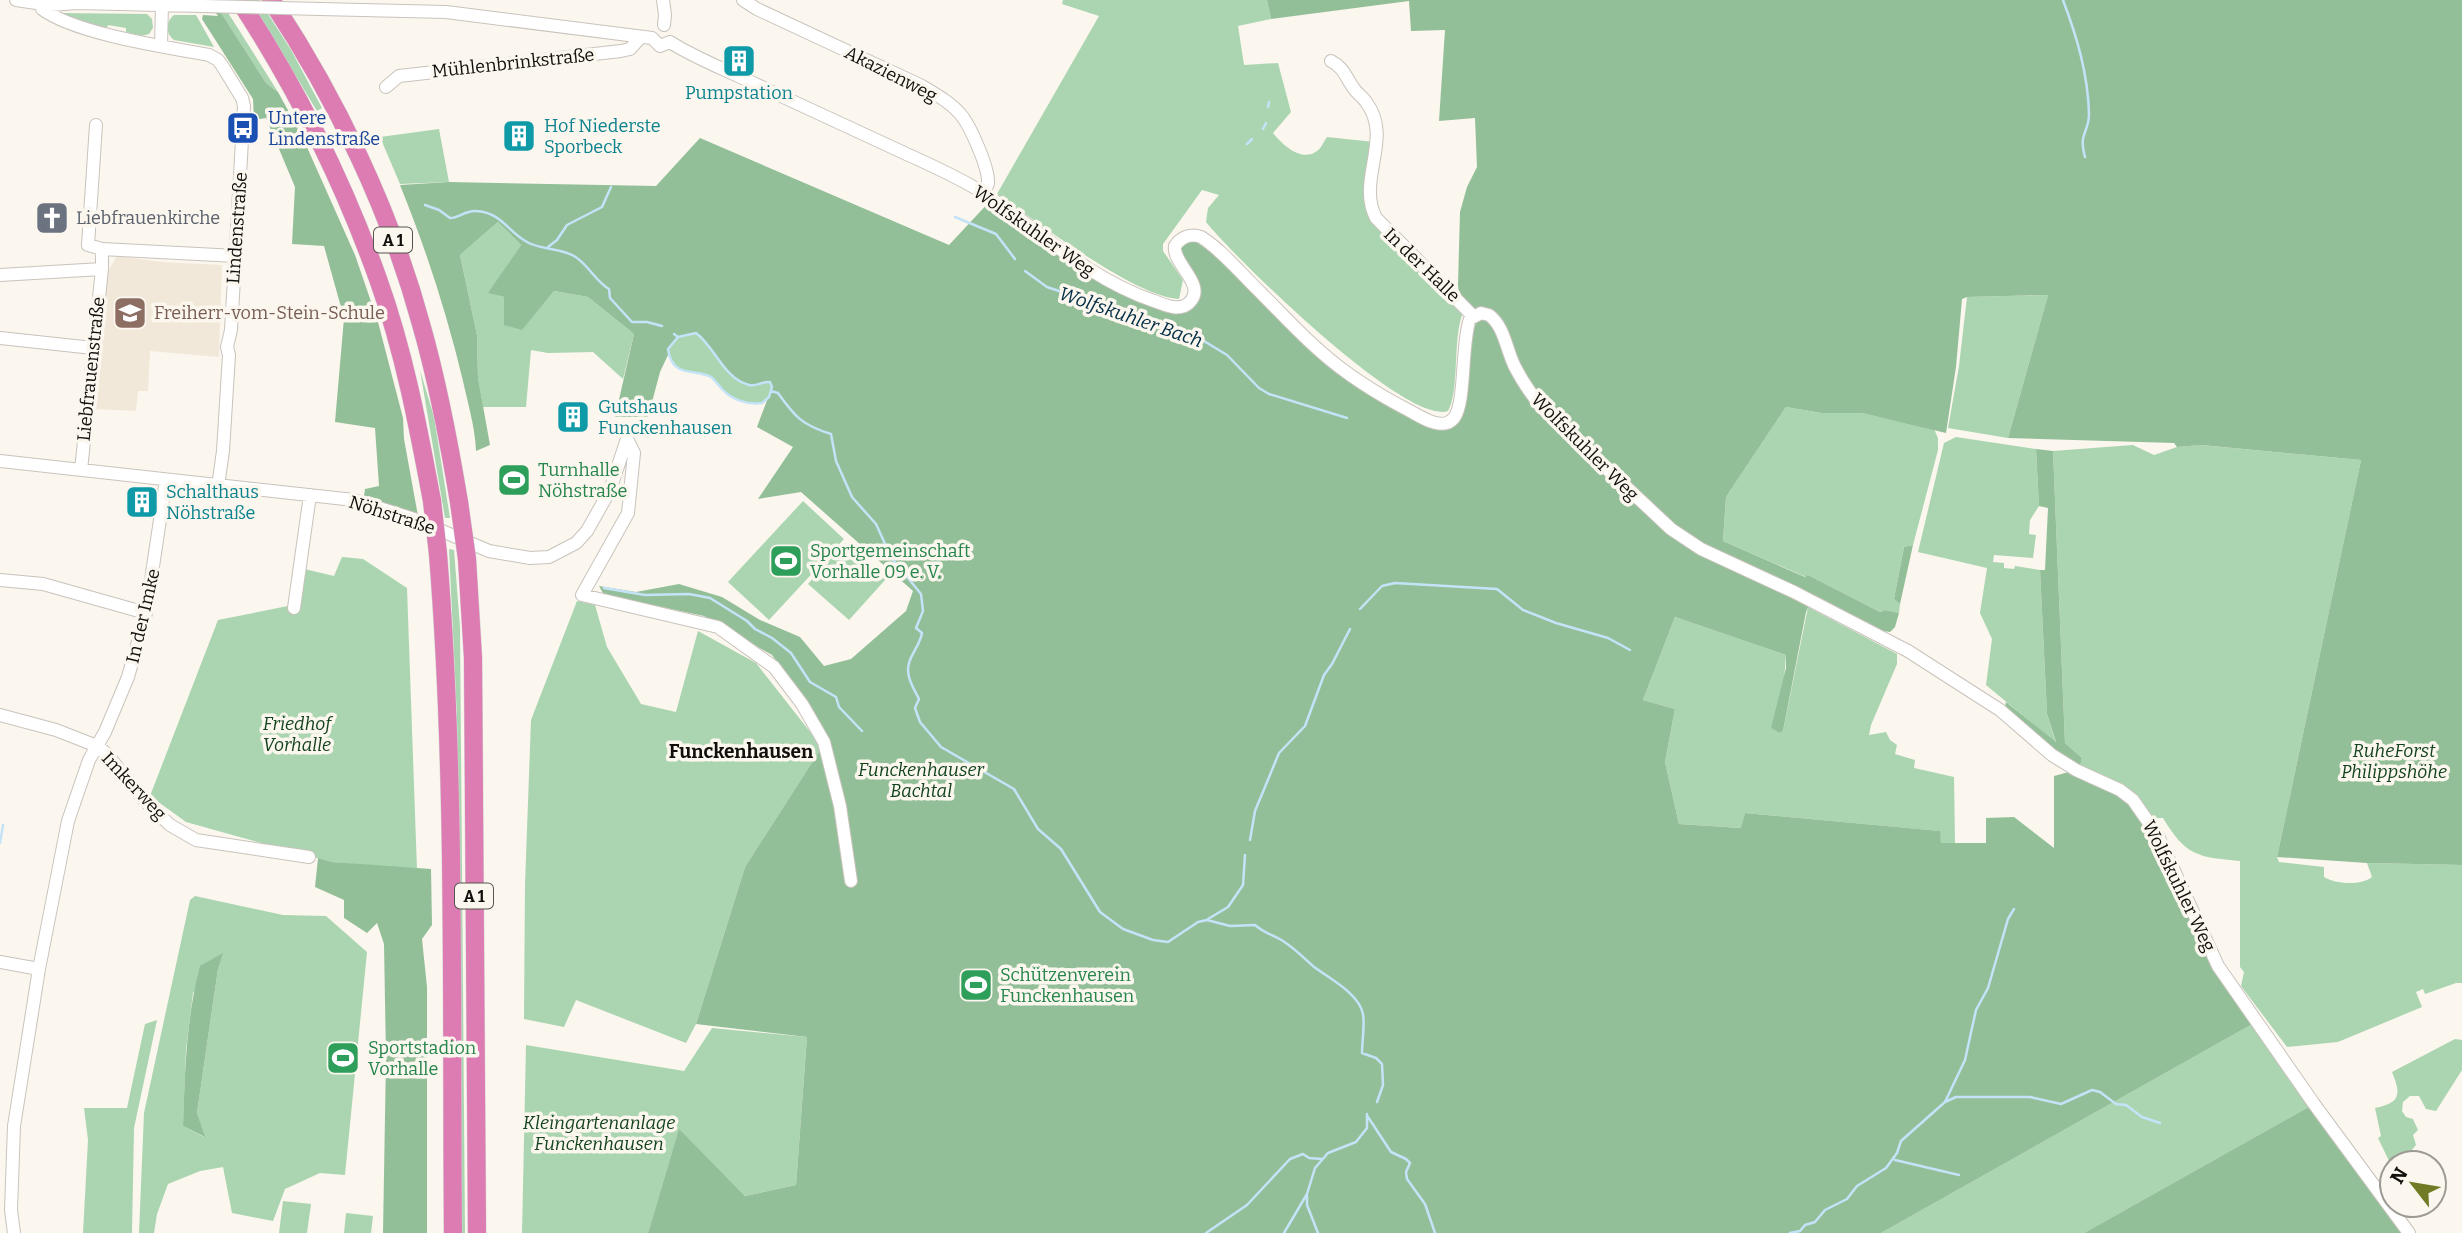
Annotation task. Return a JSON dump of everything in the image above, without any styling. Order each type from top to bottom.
[{"type":"highway","name":"A 1","points":[[239,0],[295,92],[344,191],[374,268],[406,373],[432,501],[447,661],[453,1233]]},
{"type":"highway","name":"A 1","points":[[271,0],[323,86],[387,222],[421,323],[443,410],[459,502],[467,559],[473,658],[477,1233]]},
{"type":"street","points":[[16,0],[41,4],[42,9],[49,15],[89,29],[161,46],[162,4]]},
{"type":"street","points":[[663,0],[664,25]]},
{"type":"street","name":"Akazienweg","points":[[743,0],[922,86],[940,98],[962,116],[977,146],[988,183],[984,194]]},
{"type":"street","name":"Wolfskuhler Weg","points":[[41,4],[162,4],[446,12],[646,38],[660,46],[670,42],[920,160],[984,194],[1061,251],[1097,275],[1135,295],[1172,307],[1189,303],[1194,289],[1176,256],[1175,246],[1190,236],[1201,237],[1340,368],[1394,403],[1429,421],[1442,424],[1455,417],[1460,403],[1466,331],[1470,319],[1481,313],[1489,314],[1495,319],[1525,387],[1542,408],[1689,544],[1794,592],[1908,651],[2000,710],[2052,755],[2076,770],[2120,790],[2133,800],[2158,836],[2218,966],[2314,1104],[2409,1233]]},
{"type":"street","points":[[646,38],[656,27],[664,25],[673,34],[670,42]]},
{"type":"street","name":"Mühlenbrinkstraße","points":[[386,87],[399,76],[621,51],[630,49],[646,38]]},
{"type":"street","name":"Lindenstraße","points":[[161,46],[209,55],[218,60],[242,98],[244,106],[231,330],[227,347],[229,355],[223,451],[218,486]]},
{"type":"street","name":"In der Halle","points":[[1331,61],[1343,69],[1353,88],[1367,103],[1376,124],[1378,142],[1369,201],[1376,218],[1474,317]]},
{"type":"street","name":"Liebfrauenstraße","points":[[81,470],[102,269],[102,249],[88,245],[96,125]]},
{"type":"street","points":[[102,249],[236,256]]},
{"type":"street","name":"Liebfrauenstraße","points":[[0,275],[102,269]]},
{"type":"street","points":[[0,338],[93,348]]},
{"type":"street","name":"Nöhstraße","points":[[0,461],[354,500],[414,519],[489,551],[530,558],[550,557],[576,543],[587,531],[610,490],[627,439],[634,453],[628,513],[583,595],[718,627],[774,667],[802,704],[824,742],[840,806],[850,881]]},
{"type":"street","name":"In der Imke","points":[[14,1233],[10,1210],[14,1126],[39,969],[68,821],[89,760],[128,677],[146,613],[166,480]]},
{"type":"street","points":[[294,608],[310,495]]},
{"type":"street","points":[[0,580],[43,584],[146,613]]},
{"type":"street","name":"Imkerweg","points":[[0,715],[56,730],[97,746],[106,753],[144,800],[170,825],[195,840],[309,857]]},
{"type":"street","points":[[0,962],[39,969]]},
{"type":"shaded area","points":[[117,256],[162,262],[222,265],[219,357],[150,351],[148,391],[138,391],[136,411],[92,409],[105,276]]},
{"type":"green space","points":[[206,0],[213,0],[266,83],[278,92],[302,136],[355,255],[378,322],[403,418],[404,439],[418,516],[364,496],[365,489],[379,486],[375,428],[335,422],[344,318],[324,246],[292,244],[295,187],[266,118],[254,120],[253,99],[202,19],[203,15],[218,16]]},
{"type":"green space","points":[[213,0],[220,0],[278,92],[266,83]]},
{"type":"green space","points":[[250,0],[259,0],[291,50],[322,108],[317,111]]},
{"type":"green space","points":[[1063,0],[1267,0],[1271,19],[1238,26],[1244,65],[1278,63],[1291,112],[1273,133],[1292,151],[1305,155],[1318,150],[1327,137],[1374,142],[1369,208],[1463,312],[1458,337],[1454,391],[1448,411],[1427,409],[1396,393],[1360,367],[1284,301],[1206,222],[1208,208],[1219,195],[1202,190],[1163,244],[1163,251],[1183,280],[1179,299],[1137,286],[1112,272],[997,194],[1099,16],[1062,4]]},
{"type":"green space","points":[[1267,0],[2462,0],[2462,865],[2367,863],[2277,857],[2361,460],[2201,445],[2177,447],[2174,443],[2008,438],[2048,295],[1967,297],[1962,299],[1956,367],[1946,433],[1862,413],[1821,413],[1786,407],[1726,497],[1723,541],[1805,577],[1808,575],[1880,612],[1885,610],[1899,613],[1895,627],[1890,632],[1883,631],[1813,596],[1806,612],[1783,731],[1780,733],[1771,728],[1786,668],[1786,655],[1675,617],[1643,700],[1675,709],[1665,762],[1679,824],[1741,828],[1745,813],[1940,831],[1941,843],[1986,843],[1986,818],[2014,817],[2054,848],[2054,776],[2076,770],[2133,800],[2194,915],[2256,1022],[1881,1233],[648,1233],[679,1129],[745,1196],[796,1185],[807,1037],[696,1024],[745,867],[820,750],[813,712],[772,655],[704,616],[604,595],[599,586],[636,592],[679,584],[722,597],[760,620],[800,637],[824,666],[851,659],[906,611],[913,591],[801,492],[758,499],[793,447],[757,427],[772,387],[770,382],[749,385],[740,382],[726,370],[697,333],[678,337],[668,349],[648,417],[615,417],[634,334],[588,297],[554,291],[522,330],[504,325],[504,297],[488,293],[521,245],[498,222],[460,255],[477,335],[478,378],[490,445],[476,451],[471,416],[450,331],[427,257],[400,185],[449,182],[656,186],[700,138],[949,245],[991,200],[1061,251],[1172,307],[1193,294],[1174,251],[1197,235],[1319,350],[1394,403],[1450,422],[1470,319],[1460,302],[1458,285],[1460,212],[1467,187],[1477,167],[1475,118],[1439,121],[1445,30],[1411,31],[1409,1],[1271,19]]},
{"type":"green space","points":[[60,13],[147,14],[152,19],[153,28],[149,34],[141,36],[126,32],[126,28],[108,25],[107,28]]},
{"type":"green space","points":[[174,15],[196,15],[214,47],[174,40],[169,35],[168,28]]},
{"type":"green space","points":[[439,129],[449,182],[400,184],[380,137]]},
{"type":"green space","points":[[498,222],[521,245],[489,293],[504,297],[522,329],[554,291],[588,297],[634,334],[623,379],[593,352],[548,353],[531,350],[526,407],[483,407],[478,378],[477,335],[460,255]]},
{"type":"green space","points":[[2048,295],[2008,438],[1948,428],[1967,297]]},
{"type":"green space","points":[[696,333],[724,367],[744,383],[770,382],[772,387],[769,397],[762,403],[740,401],[726,393],[711,377],[685,371],[674,365],[668,349],[678,337]]},
{"type":"green space","points":[[420,370],[434,417],[450,518],[445,518]]},
{"type":"green space","points":[[1786,407],[1821,413],[1862,413],[1934,429],[1938,438],[1938,450],[1913,545],[1904,547],[1894,599],[1900,604],[1899,613],[1885,610],[1880,612],[1808,575],[1806,577],[1723,541],[1726,497]]},
{"type":"green space","points":[[1956,437],[2036,449],[2039,506],[2030,520],[2029,534],[2036,535],[2033,558],[1994,555],[1993,562],[2004,563],[2004,568],[2014,569],[2015,566],[2040,570],[2047,714],[2056,743],[1986,685],[1992,639],[1980,613],[1987,568],[1918,552],[1944,443]]},
{"type":"green space","points":[[2133,445],[2154,455],[2177,447],[2200,445],[2361,460],[2277,857],[2279,862],[2324,867],[2324,877],[2348,883],[2361,882],[2372,877],[2367,863],[2462,865],[2462,983],[2425,994],[2423,989],[2416,992],[2422,1007],[2338,1042],[2287,1047],[2241,986],[2244,972],[2240,967],[2240,861],[2203,856],[2186,847],[2163,818],[2154,818],[2141,803],[2080,766],[2082,758],[2065,743],[2053,451]]},
{"type":"green space","points":[[2036,449],[2053,451],[2065,743],[2082,758],[2080,766],[2060,754],[2005,707],[2006,702],[2056,742],[2047,714],[2040,570],[2045,570],[2048,508],[2039,506]]},
{"type":"green space","name":"Sportgemeinschaft Vorhalle 09 e. V.","points":[[803,501],[844,539],[769,620],[728,582]]},
{"type":"green space","points":[[845,543],[886,579],[849,620],[808,584]]},
{"type":"green space","points":[[1913,545],[1900,604],[1894,599],[1904,547]]},
{"type":"green space","points":[[449,549],[454,550],[460,627],[465,1233],[462,1233],[461,1190],[457,718]]},
{"type":"green space","name":"Friedhof Vorhalle","points":[[342,557],[363,559],[407,588],[417,870],[332,862],[236,836],[186,822],[150,796],[218,620],[288,606],[296,567],[334,576]]},
{"type":"green space","points":[[577,601],[595,605],[607,647],[641,704],[676,712],[698,631],[756,663],[822,747],[745,867],[696,1024],[686,1043],[576,1000],[564,1027],[524,1019],[525,885],[531,720]]},
{"type":"green space","points":[[1808,607],[1897,654],[1897,664],[1869,735],[1886,732],[1890,740],[1897,745],[1895,754],[1915,760],[1914,768],[1954,777],[1955,843],[1941,843],[1939,831],[1745,813],[1742,828],[1679,824],[1665,762],[1675,709],[1643,700],[1675,617],[1786,655],[1780,733],[1783,731]]},
{"type":"green space","points":[[318,858],[332,862],[431,869],[432,925],[422,939],[427,987],[427,1233],[383,1233],[386,1058],[384,944],[377,923],[367,933],[344,918],[344,900],[315,887]]},
{"type":"green space","points":[[195,896],[283,915],[326,916],[367,952],[345,1175],[320,1173],[285,1189],[273,1221],[232,1213],[223,1167],[200,1171],[168,1184],[157,1214],[154,1233],[139,1233],[144,1113],[190,900]],"holes":[[[222,954],[197,1113],[204,1137],[183,1126],[186,1050],[193,993]]]},
{"type":"green space","points":[[223,953],[218,969],[197,1113],[205,1137],[183,1126],[187,1046],[200,966]]},
{"type":"green space","points":[[157,1020],[134,1128],[132,1233],[83,1233],[88,1140],[84,1108],[127,1108],[145,1024]]},
{"type":"green space","points":[[2256,1022],[2314,1104],[2084,1233],[1881,1233]]},
{"type":"green space","name":"Kleingartenanlage Funckenhausen","points":[[712,1028],[807,1037],[796,1185],[745,1196],[679,1130],[648,1233],[522,1233],[526,1045],[684,1071]]},
{"type":"green space","points":[[2455,1039],[2462,1040],[2462,1070],[2436,1111],[2426,1109],[2419,1096],[2410,1096],[2403,1102],[2402,1111],[2406,1117],[2413,1119],[2418,1130],[2413,1135],[2416,1145],[2413,1149],[2383,1149],[2378,1138],[2381,1136],[2375,1108],[2390,1103],[2397,1096],[2392,1072]]},
{"type":"green space","points":[[2314,1104],[2378,1191],[2378,1219],[2399,1219],[2409,1233],[2084,1233]]},
{"type":"green space","points":[[283,1201],[311,1204],[307,1233],[279,1233]]},
{"type":"green space","points":[[346,1213],[373,1216],[371,1233],[344,1233]]},
{"type":"waterway","points":[[2063,0],[2084,70],[2089,114],[2083,138],[2085,157]]},
{"type":"waterway","points":[[1268,107],[1269,102]]},
{"type":"waterway","points":[[1263,129],[1266,123]]},
{"type":"waterway","points":[[1247,144],[1252,139]]},
{"type":"waterway","name":"Wolfskuhler Bach","points":[[548,247],[557,240],[567,225],[602,207],[611,187]]},
{"type":"waterway","points":[[425,205],[450,218],[472,211],[485,212],[527,242],[574,256],[609,289],[610,298],[632,322],[662,326]]},
{"type":"waterway","name":"Wolfskuhler Bach","points":[[955,217],[996,234],[1015,259]]},
{"type":"waterway","name":"Wolfskuhler Bach","points":[[1025,271],[1047,287],[1142,319],[1170,325],[1199,338],[1227,355],[1259,388],[1269,394],[1347,418]]},
{"type":"waterway","points":[[674,334],[678,337],[668,349],[670,358],[679,369],[711,377],[726,393],[740,401],[762,403],[769,397],[772,387],[770,382],[752,385],[740,382],[726,370],[696,333],[678,337]]},
{"type":"waterway","points":[[771,391],[778,393],[800,419],[831,434],[836,461],[852,497],[876,524],[891,557],[921,594],[923,611],[916,628],[922,633],[908,665],[909,675],[919,699],[915,708],[920,722],[941,747],[1014,789],[1038,829],[1061,849],[1100,912],[1123,929],[1153,940],[1168,942],[1198,922],[1207,920],[1230,926],[1255,925],[1287,944],[1342,987],[1356,999],[1363,1014],[1362,1053],[1376,1058],[1382,1064],[1383,1085],[1377,1102]]},
{"type":"waterway","points":[[1360,609],[1382,586],[1395,583],[1497,589],[1523,610],[1608,638],[1630,650]]},
{"type":"waterway","points":[[604,588],[645,595],[689,594],[710,598],[791,653],[810,682],[836,697],[839,707],[862,731]]},
{"type":"waterway","points":[[1250,840],[1255,811],[1279,753],[1305,726],[1324,675],[1350,629]]},
{"type":"waterway","points":[[0,843],[3,825]]},
{"type":"waterway","points":[[1208,919],[1228,907],[1243,885],[1245,855]]},
{"type":"waterway","points":[[1945,1102],[1965,1060],[1976,1010],[1988,988],[2008,919],[2014,909]]},
{"type":"waterway","points":[[1790,1233],[1800,1231],[1805,1225],[1815,1222],[1825,1210],[1847,1199],[1857,1186],[1886,1168],[1897,1153],[1901,1141],[1945,1102],[1956,1097],[2030,1097],[2061,1104],[2092,1090],[2100,1092],[2116,1104],[2126,1105],[2142,1117],[2160,1123]]},
{"type":"waterway","points":[[1284,1233],[1307,1194],[1315,1168],[1328,1153],[1356,1142],[1367,1128],[1367,1114]]},
{"type":"waterway","points":[[1368,1117],[1391,1152],[1410,1163],[1406,1172],[1407,1179],[1425,1204],[1435,1233]]},
{"type":"waterway","points":[[1206,1233],[1247,1205],[1290,1159],[1303,1154],[1309,1158],[1322,1159]]},
{"type":"waterway","points":[[1895,1160],[1959,1175]]},
{"type":"waterway","points":[[1307,1196],[1307,1205],[1318,1233]]},
{"type":"place","name":"Pumpstation","points":[[739,61]]},
{"type":"place","name":"Untere Lindenstraße","points":[[243,128]]},
{"type":"place","name":"Hof Niederste Sporbeck","points":[[519,136]]},
{"type":"place","name":"Liebfrauenkirche","points":[[52,218]]},
{"type":"place","name":"Freiherr-vom-Stein-Schule","points":[[130,313]]},
{"type":"place","name":"Gutshaus Funckenhausen","points":[[573,417]]},
{"type":"place","name":"Turnhalle Nöhstraße","points":[[514,480]]},
{"type":"place","name":"Schalthaus Nöhstraße","points":[[142,502]]},
{"type":"place","name":"Sportgemeinschaft Vorhalle 09 e. V.","points":[[786,561]]},
{"type":"place","name":"Schützenverein Funckenhausen","points":[[976,985]]},
{"type":"place","name":"Sportstadion Vorhalle","points":[[343,1058]]},
{"type":"district","name":"Funckenhausen","points":[[741,751]]},
{"type":"park label","name":"RuheForst Philippshöhe","points":[[2394,761]]},
{"type":"park label","name":"Funckenhauser Bachtal","points":[[921,780]]}]
